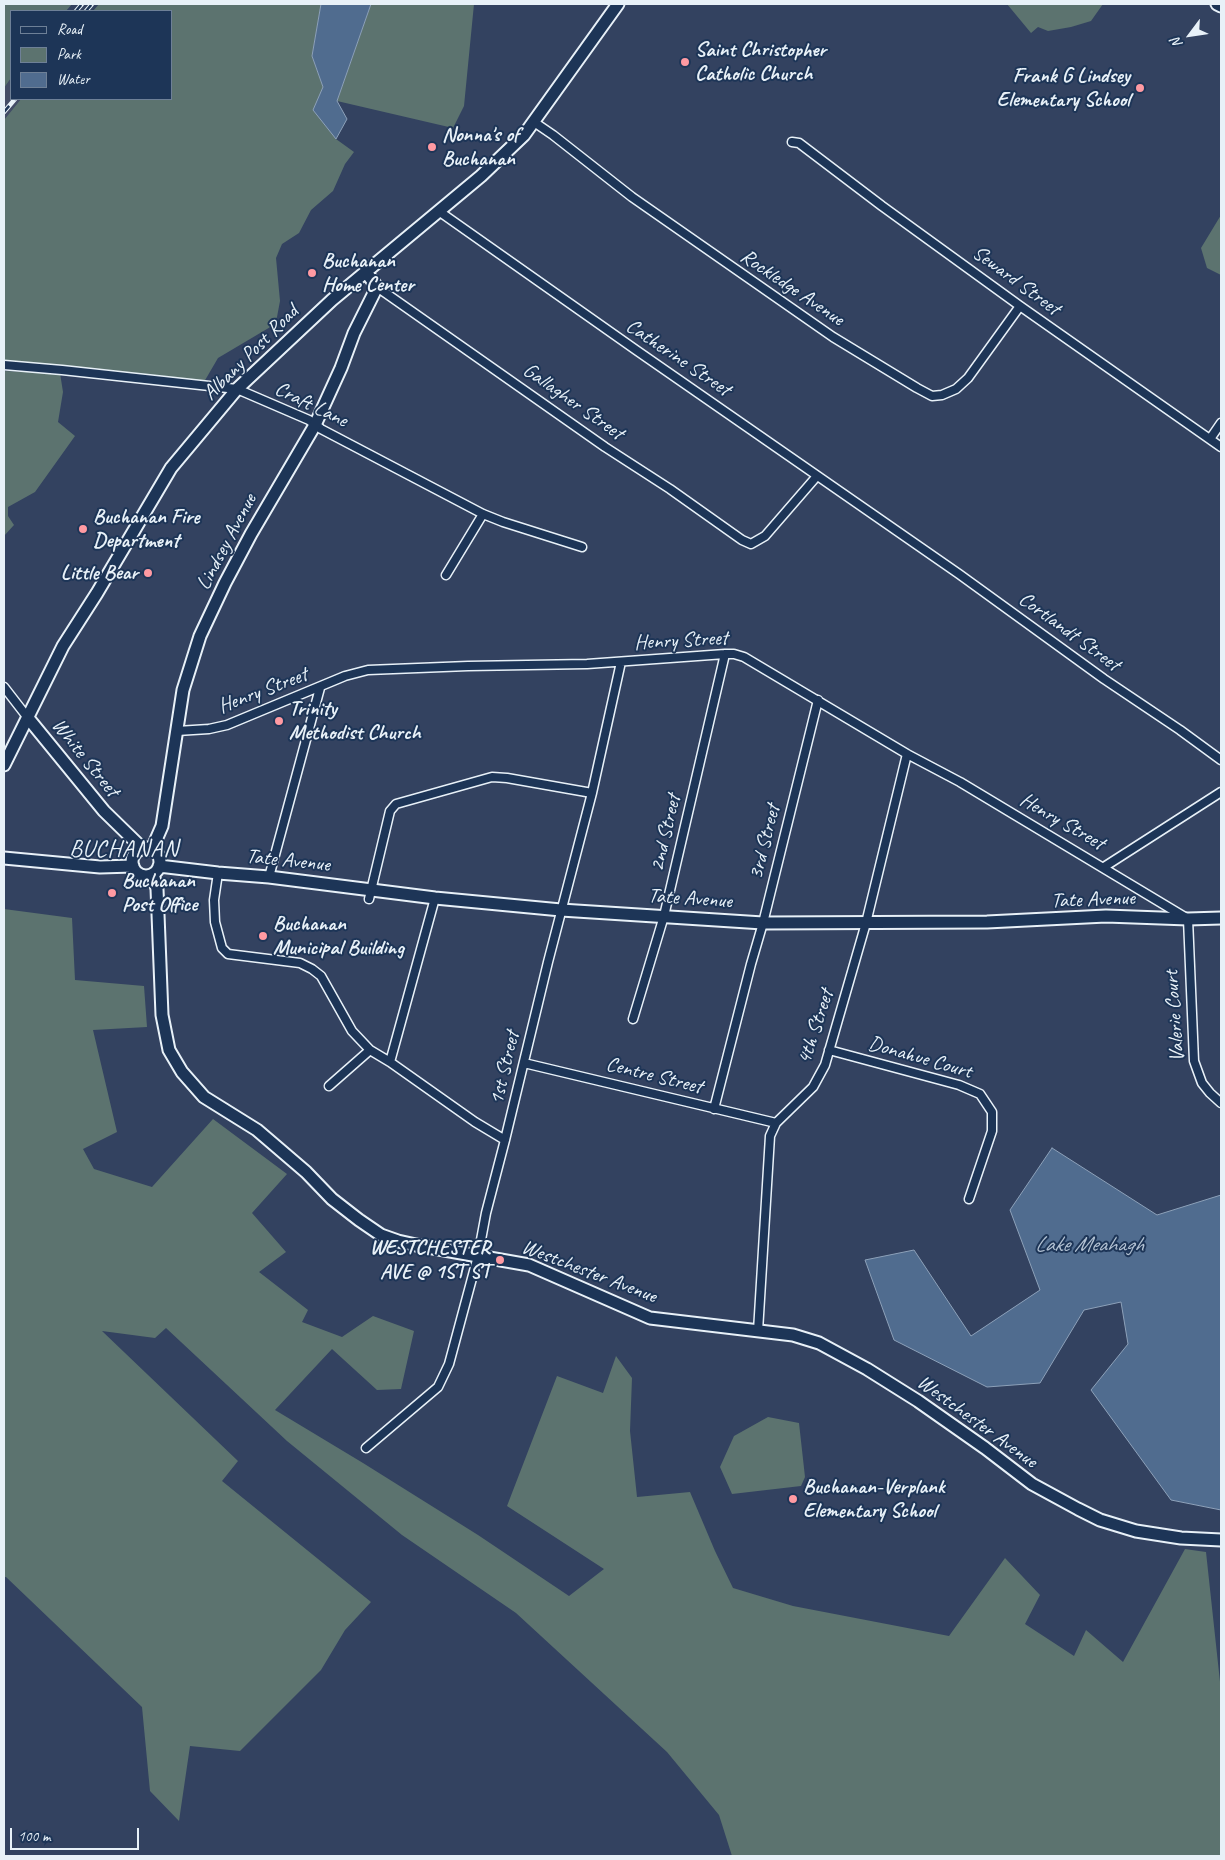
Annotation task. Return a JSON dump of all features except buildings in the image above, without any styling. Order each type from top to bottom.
[{"type":"street","name":"Albany Post Road","points":[[4,765],[63,646],[98,593],[171,468],[236,389],[332,300],[482,176],[524,135],[618,4]]},
{"type":"street","points":[[1217,4],[1221,6]]},
{"type":"street","name":"Rockledge Avenue","points":[[534,122],[639,202],[833,337],[932,396],[942,395],[956,388],[968,378],[1020,306]]},
{"type":"street","name":"Seward Street","points":[[792,142],[799,143],[1020,306],[1221,446]]},
{"type":"street","name":"Catherine Street","points":[[440,212],[898,532]]},
{"type":"street","points":[[366,272],[377,287]]},
{"type":"street","name":"Gallagher Street","points":[[377,287],[605,447],[670,489],[742,540],[750,543],[757,542],[765,536],[817,476]]},
{"type":"street","name":"Lindsey Avenue","points":[[147,849],[162,826],[183,690],[200,636],[251,534],[315,425],[341,368],[354,333],[377,287]]},
{"type":"street","name":"Craft Lane","points":[[4,366],[62,370],[236,389],[309,420],[315,425],[483,514],[582,547]]},
{"type":"street","points":[[1210,439],[1221,422]]},
{"type":"street","points":[[446,575],[483,514]]},
{"type":"street","name":"Cortlandt Street","points":[[898,532],[1221,760]]},
{"type":"street","name":"2nd Street","points":[[633,1019],[664,916],[725,654]]},
{"type":"street","name":"Henry Street","points":[[177,731],[209,729],[227,725],[345,676],[368,670],[621,662],[734,654],[744,657],[907,754],[960,782],[1188,919]]},
{"type":"street","name":"1st Street","points":[[366,1448],[438,1387],[450,1364],[478,1256],[486,1213],[561,910],[592,793],[621,662]]},
{"type":"street","name":"White Street","points":[[4,687],[104,811],[147,849]]},
{"type":"street","points":[[269,877],[320,688]]},
{"type":"street","name":"3rd Street","points":[[714,1109],[763,923],[818,700]]},
{"type":"street","name":"4th Street","points":[[758,1330],[770,1136],[776,1124],[813,1086],[825,1065],[866,923],[907,754]]},
{"type":"street","points":[[370,894],[381,844],[392,807],[396,804],[492,778],[507,778],[592,793]]},
{"type":"street","points":[[1104,867],[1221,792]]},
{"type":"street","points":[[147,849],[159,857],[156,870],[141,875],[133,866],[134,856],[147,849]]},
{"type":"street","points":[[4,858],[105,867],[133,866]]},
{"type":"street","name":"Tate Avenue","points":[[156,870],[269,877],[370,894],[561,910],[763,923],[987,922],[1106,916],[1188,919],[1221,918]]},
{"type":"street","name":"Westchester Avenue","points":[[156,870],[162,1015],[169,1050],[188,1081],[204,1096],[257,1130],[306,1172],[332,1200],[381,1235],[416,1245],[529,1265],[650,1318],[793,1335],[819,1343],[867,1368],[918,1401],[1032,1484],[1100,1520],[1136,1531],[1181,1538],[1221,1540]]},
{"type":"street","points":[[218,873],[214,900],[215,922],[222,948],[228,954],[300,963],[312,969],[320,976],[352,1032],[370,1050],[475,1122],[505,1140]]},
{"type":"street","points":[[390,1062],[435,898]]},
{"type":"street","name":"Valerie Court","points":[[1188,919],[1194,1061],[1202,1084],[1221,1102]]},
{"type":"street","points":[[329,1086],[370,1050]]},
{"type":"street","name":"Donahue Court","points":[[829,1050],[958,1084],[980,1094],[992,1112],[992,1131],[969,1199]]},
{"type":"street","name":"Centre Street","points":[[524,1063],[776,1124]]},
{"type":"shaded area","points":[[10,79],[10,100],[20,100],[4,120],[4,88]]},
{"type":"green space","points":[[4,4],[72,4],[67,10],[10,10],[10,79],[4,88]]},
{"type":"green space","points":[[99,4],[321,4],[312,56],[323,87],[336,139],[354,152],[345,164],[333,191],[311,210],[299,233],[282,244],[276,258],[280,301],[277,317],[272,326],[218,358],[204,382],[99,369],[4,362],[4,120],[20,100],[172,100],[172,10],[94,10]]},
{"type":"green space","points":[[371,4],[474,4],[464,106],[453,128],[337,101]]},
{"type":"green space","points":[[1007,4],[1103,4],[1091,21],[1048,31],[1038,27],[1031,33]]},
{"type":"green space","points":[[1221,215],[1221,275],[1207,268],[1201,248]]},
{"type":"green space","points":[[4,371],[60,373],[63,392],[58,422],[75,436],[35,492],[8,507],[8,516],[14,525],[4,536]]},
{"type":"green space","points":[[4,909],[72,918],[75,980],[144,986],[147,1027],[93,1030],[117,1132],[83,1149],[94,1169],[152,1187],[213,1119],[287,1174],[252,1213],[286,1252],[259,1272],[308,1310],[302,1322],[342,1337],[373,1316],[414,1331],[401,1389],[377,1390],[332,1349],[275,1410],[478,1535],[569,1596],[604,1569],[507,1506],[557,1376],[603,1393],[616,1356],[632,1378],[630,1431],[637,1497],[690,1492],[733,1588],[793,1606],[949,1636],[1005,1558],[1040,1595],[1025,1624],[1074,1656],[1086,1630],[1123,1662],[1185,1549],[1206,1552],[1221,1691],[1221,1856],[732,1856],[719,1815],[667,1752],[516,1613],[402,1535],[287,1441],[166,1328],[155,1338],[102,1331],[238,1461],[222,1481],[371,1602],[345,1630],[321,1670],[240,1751],[190,1746],[179,1821],[150,1791],[142,1707],[4,1577]]},
{"type":"green space","points":[[768,1417],[799,1423],[805,1477],[801,1486],[732,1494],[720,1467],[734,1436]]},
{"type":"water","points":[[321,4],[371,4],[337,101],[347,119],[336,139],[313,110],[323,87],[312,56]]},
{"type":"water","name":"Lake Meahagh","points":[[1052,1148],[1157,1215],[1221,1195],[1221,1510],[1171,1500],[1091,1390],[1128,1344],[1121,1302],[1084,1310],[1040,1383],[987,1387],[894,1340],[865,1260],[914,1250],[971,1336],[1040,1290],[1010,1210]]},
{"type":"railway","points":[[77,10],[82,4]]},
{"type":"railway","points":[[87,10],[92,4]]},
{"type":"railway","points":[[4,112],[14,100]]},
{"type":"place","name":"Saint Christopher Catholic Church","points":[[685,62]]},
{"type":"place","name":"Frank G Lindsey Elementary School","points":[[1140,88]]},
{"type":"place","name":"Nonna's of Buchanan","points":[[432,147]]},
{"type":"place","name":"Buchanan Home Center","points":[[312,273]]},
{"type":"place","name":"Buchanan Fire Department","points":[[83,529]]},
{"type":"place","name":"Little Bear","points":[[148,573]]},
{"type":"place","name":"Trinity Methodist Church","points":[[279,721]]},
{"type":"place","name":"Buchanan Post Office","points":[[112,893]]},
{"type":"place","name":"Buchanan Municipal Building","points":[[263,936]]},
{"type":"place","name":"WESTCHESTER AVE @ 1ST ST","points":[[500,1260]]},
{"type":"place","name":"Buchanan-Verplank Elementary School","points":[[793,1499]]},
{"type":"district","name":"BUCHANAN","points":[[124,850]]}]
